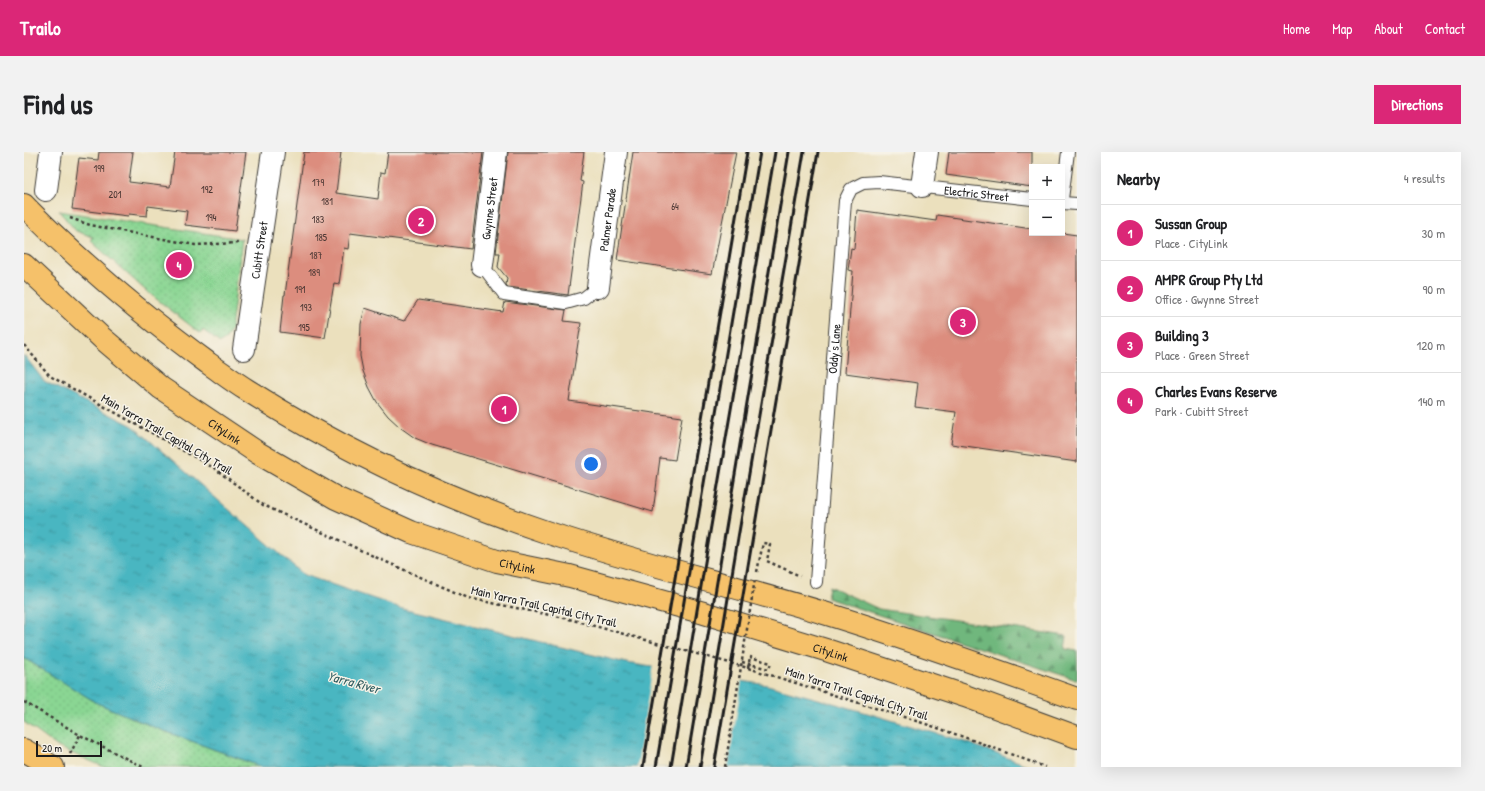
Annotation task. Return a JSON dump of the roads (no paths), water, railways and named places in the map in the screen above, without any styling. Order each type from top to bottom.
[{"type":"main road","points":[[24,205],[74,254],[127,301],[187,347],[244,389],[305,425],[364,456],[422,483],[545,532],[602,550],[827,614],[956,656],[1077,699]]},
{"type":"main road","name":"CityLink","points":[[24,265],[102,338],[161,388],[258,453],[336,498],[411,532],[497,561],[570,576],[704,613],[829,651],[965,696],[1077,737]]},
{"type":"main road","points":[[24,750],[60,764]]},
{"type":"street","points":[[46,190],[51,152]]},
{"type":"street","name":"Cubitt Street","points":[[244,349],[261,244],[273,152]]},
{"type":"street","name":"Gwynne Street","points":[[482,265],[496,152]]},
{"type":"street","name":"Palmer Parade","points":[[598,287],[616,152]]},
{"type":"street","points":[[922,186],[927,152]]},
{"type":"lane","points":[[1065,176],[1068,152]]},
{"type":"lane","name":"Oddy's Lane","points":[[816,582],[845,201],[851,188],[863,183],[879,182],[922,186]]},
{"type":"lane","name":"Electric Street","points":[[922,186],[1029,199]]},
{"type":"lane","points":[[1065,203],[1077,204]]},
{"type":"lane","points":[[482,265],[504,294],[566,303],[584,298],[598,287]]},
{"type":"water","name":"Yarra River","points":[[24,355],[44,381],[133,426],[304,575],[398,607],[626,663],[767,685],[965,742],[1032,767],[262,767],[156,728],[97,703],[24,658]]},
{"type":"railway","points":[[643,767],[747,152]]},
{"type":"railway","points":[[656,767],[760,152]]},
{"type":"railway","points":[[671,767],[775,152]]},
{"type":"railway","points":[[686,767],[789,152]]},
{"type":"railway","points":[[700,767],[804,152]]},
{"type":"railway","points":[[714,767],[818,152]]},
{"type":"place","name":"AMPR Group Pty Ltd","points":[[421,221]]},
{"type":"place","name":"Charles Evans Reserve","points":[[179,265]]},
{"type":"place","name":"Building 3","points":[[963,322]]},
{"type":"place","name":"Sussan Group","points":[[504,409]]}]
